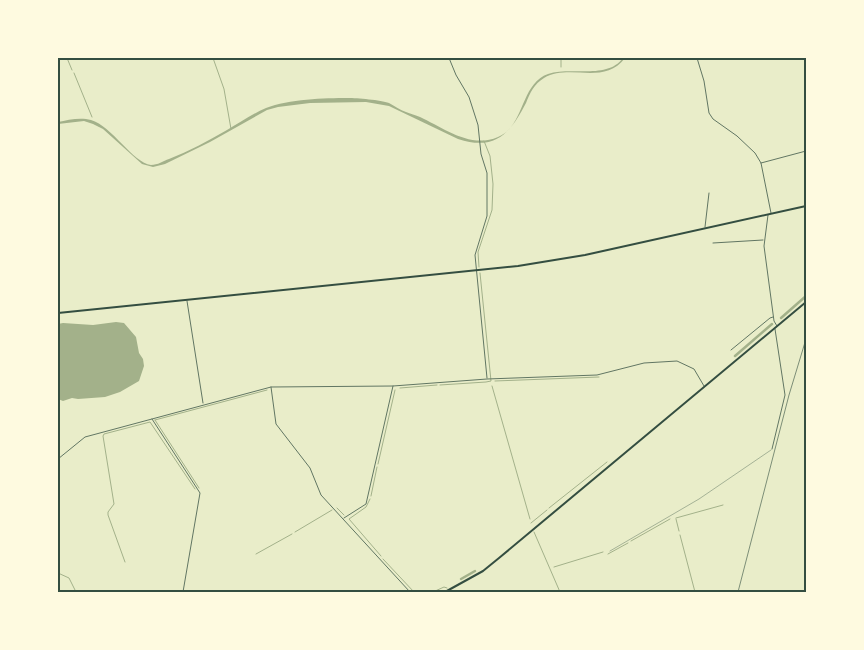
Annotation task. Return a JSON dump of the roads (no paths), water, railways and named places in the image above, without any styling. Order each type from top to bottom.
[{"type":"main road","points":[[58,313],[563,260],[806,206]]},
{"type":"main road","points":[[445,592],[482,571],[499,558],[806,302]]},
{"type":"street","points":[[449,58],[456,76],[469,98],[479,128],[480,146],[487,173],[487,214],[476,249],[476,270],[489,379]]},
{"type":"street","points":[[697,58],[704,81],[710,116],[755,153],[761,163],[771,214]]},
{"type":"street","points":[[761,163],[806,151]]},
{"type":"street","points":[[705,229],[709,193]]},
{"type":"street","points":[[768,214],[764,240],[774,317],[777,326]]},
{"type":"street","points":[[713,242],[764,240]]},
{"type":"street","points":[[187,300],[204,404]]},
{"type":"street","points":[[731,350],[770,318],[774,317]]},
{"type":"street","points":[[772,450],[785,395],[774,329]]},
{"type":"street","points":[[58,459],[84,437],[271,387],[393,386],[489,379],[603,374],[644,363],[677,361],[694,369],[704,386]]},
{"type":"street","points":[[343,519],[366,504],[393,386]]},
{"type":"street","points":[[271,387],[276,424],[310,468],[321,495],[410,592]]},
{"type":"street","points":[[152,418],[200,493],[182,592]]},
{"type":"lane","points":[[610,551],[699,498],[772,450]]},
{"type":"waterway","points":[[67,58],[72,70]]},
{"type":"waterway","points":[[213,58],[224,89],[231,129]]},
{"type":"waterway","points":[[561,58],[561,67]]},
{"type":"waterway","points":[[74,73],[92,117]]},
{"type":"waterway","points":[[479,267],[478,252],[492,210],[493,184],[490,156],[484,141]]},
{"type":"waterway","points":[[440,385],[491,381],[480,273]]},
{"type":"waterway","points":[[781,318],[806,296]]},
{"type":"waterway","points":[[735,356],[772,324]]},
{"type":"waterway","points":[[495,381],[599,377]]},
{"type":"waterway","points":[[400,388],[437,385]]},
{"type":"waterway","points":[[492,386],[530,519]]},
{"type":"waterway","points":[[155,420],[267,390]]},
{"type":"waterway","points":[[378,464],[395,390]]},
{"type":"waterway","points":[[155,420],[199,488]]},
{"type":"waterway","points":[[125,562],[108,515],[114,504],[104,434],[150,422],[195,489]]},
{"type":"waterway","points":[[549,508],[607,462]]},
{"type":"waterway","points":[[371,496],[377,467]]},
{"type":"waterway","points":[[370,499],[366,507],[349,519],[381,556]]},
{"type":"waterway","points":[[676,518],[723,505]]},
{"type":"waterway","points":[[337,508],[344,515]]},
{"type":"waterway","points":[[295,532],[332,510]]},
{"type":"waterway","points":[[531,523],[547,510]]},
{"type":"waterway","points":[[631,541],[670,519]]},
{"type":"waterway","points":[[676,519],[679,531]]},
{"type":"waterway","points":[[534,532],[560,592]]},
{"type":"waterway","points":[[256,554],[292,534]]},
{"type":"waterway","points":[[680,535],[695,592]]},
{"type":"waterway","points":[[608,554],[628,543]]},
{"type":"waterway","points":[[554,567],[603,552]]},
{"type":"waterway","points":[[383,559],[414,592]]},
{"type":"waterway","points":[[461,579],[475,571]]},
{"type":"waterway","points":[[58,573],[69,578],[76,592]]},
{"type":"waterway","points":[[433,592],[444,587],[447,588]]},
{"type":"railway","points":[[738,592],[789,395],[806,339]]}]
